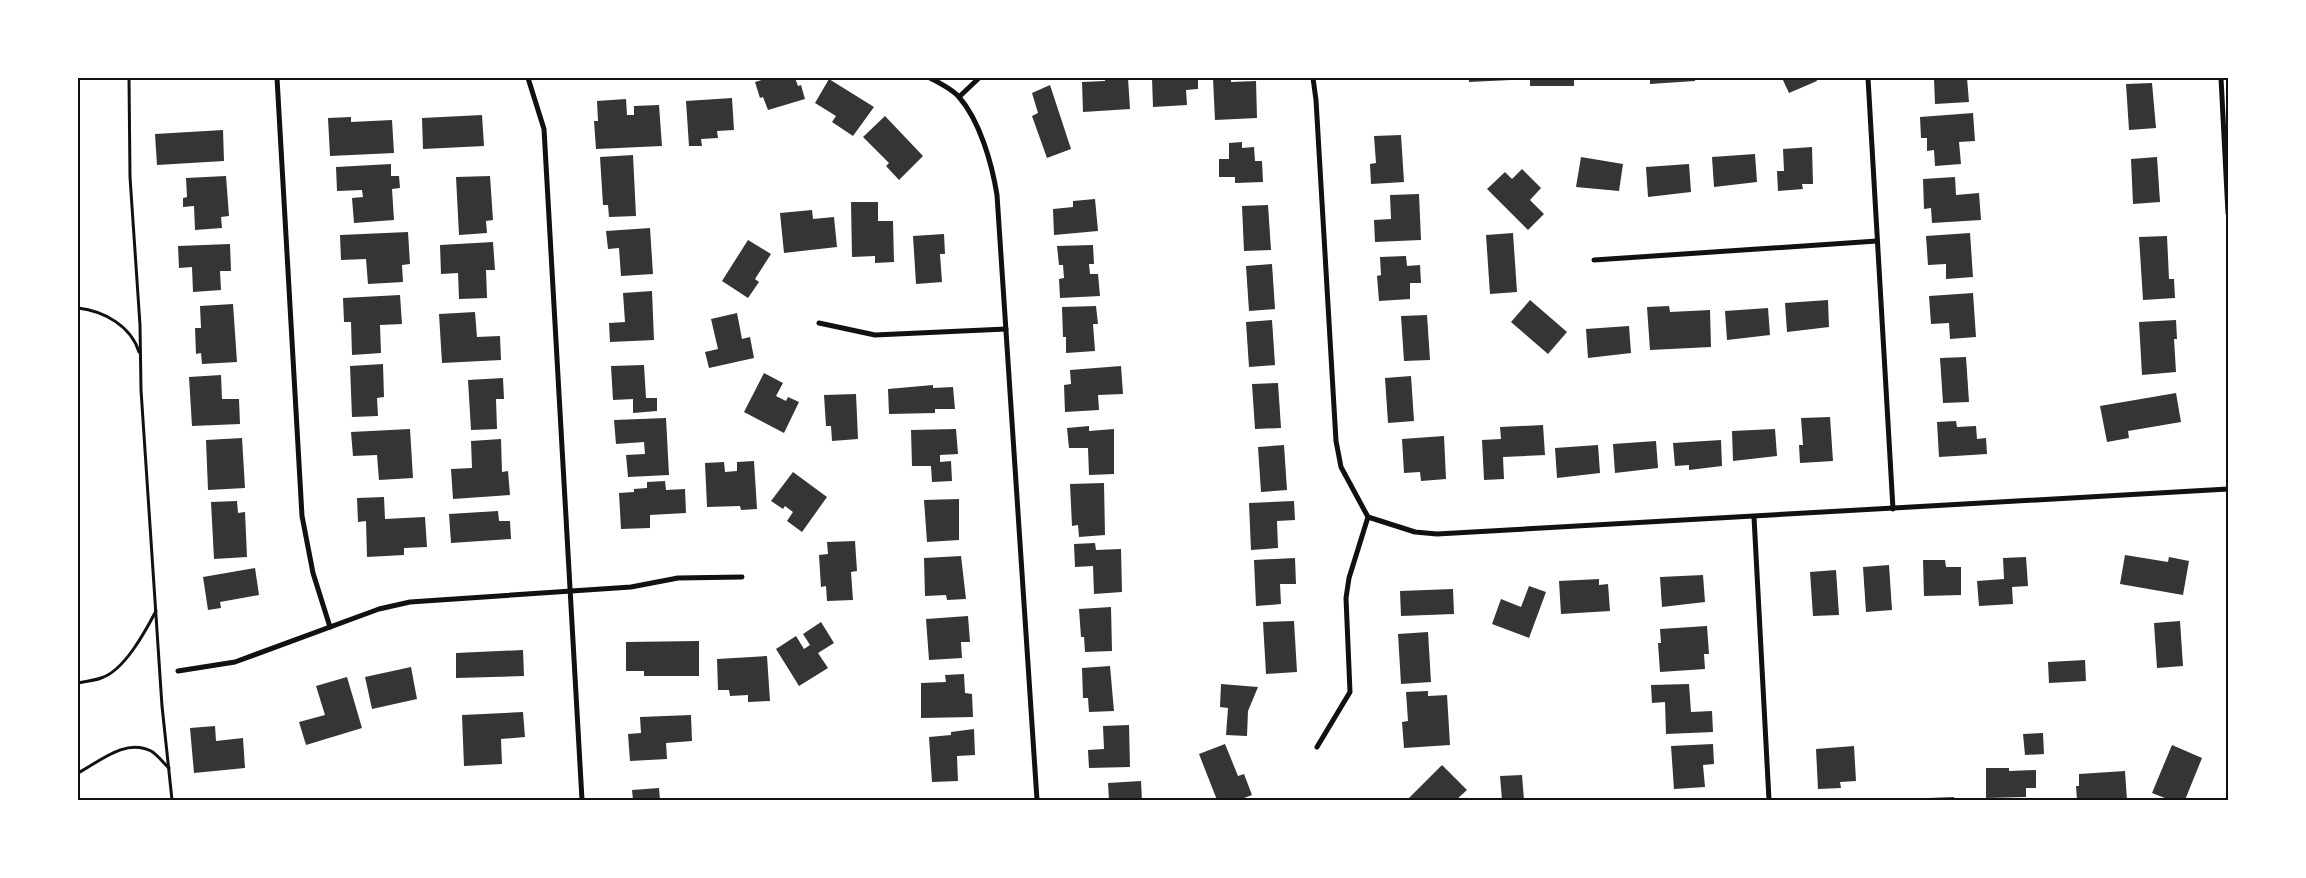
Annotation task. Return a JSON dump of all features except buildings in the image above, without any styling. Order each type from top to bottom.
[{"type":"street","points":[[277,78],[302,516],[313,573],[330,627]]},
{"type":"street","points":[[528,78],[544,129],[582,800]]},
{"type":"street","points":[[930,78],[959,97],[978,130],[993,172],[997,194],[1037,800]]},
{"type":"street","points":[[959,97],[980,78]]},
{"type":"street","points":[[1313,78],[1316,100],[1336,441],[1342,467],[1368,518],[1349,578],[1346,598],[1350,692],[1317,747]]},
{"type":"street","points":[[1868,78],[1892,508]]},
{"type":"street","points":[[2221,78],[2228,213]]},
{"type":"street","points":[[1594,260],[1877,241]]},
{"type":"street","points":[[819,322],[876,335],[1006,329]]},
{"type":"street","points":[[1368,518],[1415,532],[1437,534],[2228,489]]},
{"type":"street","points":[[1754,517],[1769,800]]},
{"type":"street","points":[[178,671],[235,662],[379,609],[410,602],[631,587],[678,578],[742,577]]},
{"type":"path","points":[[129,78],[130,177],[162,706],[172,800]]},
{"type":"path","points":[[78,308],[91,310],[110,318],[124,329],[136,341],[141,358]]},
{"type":"path","points":[[78,683],[102,678],[125,660],[156,610]]},
{"type":"path","points":[[78,772],[113,753],[130,748],[141,748],[153,752],[169,768]]}]
